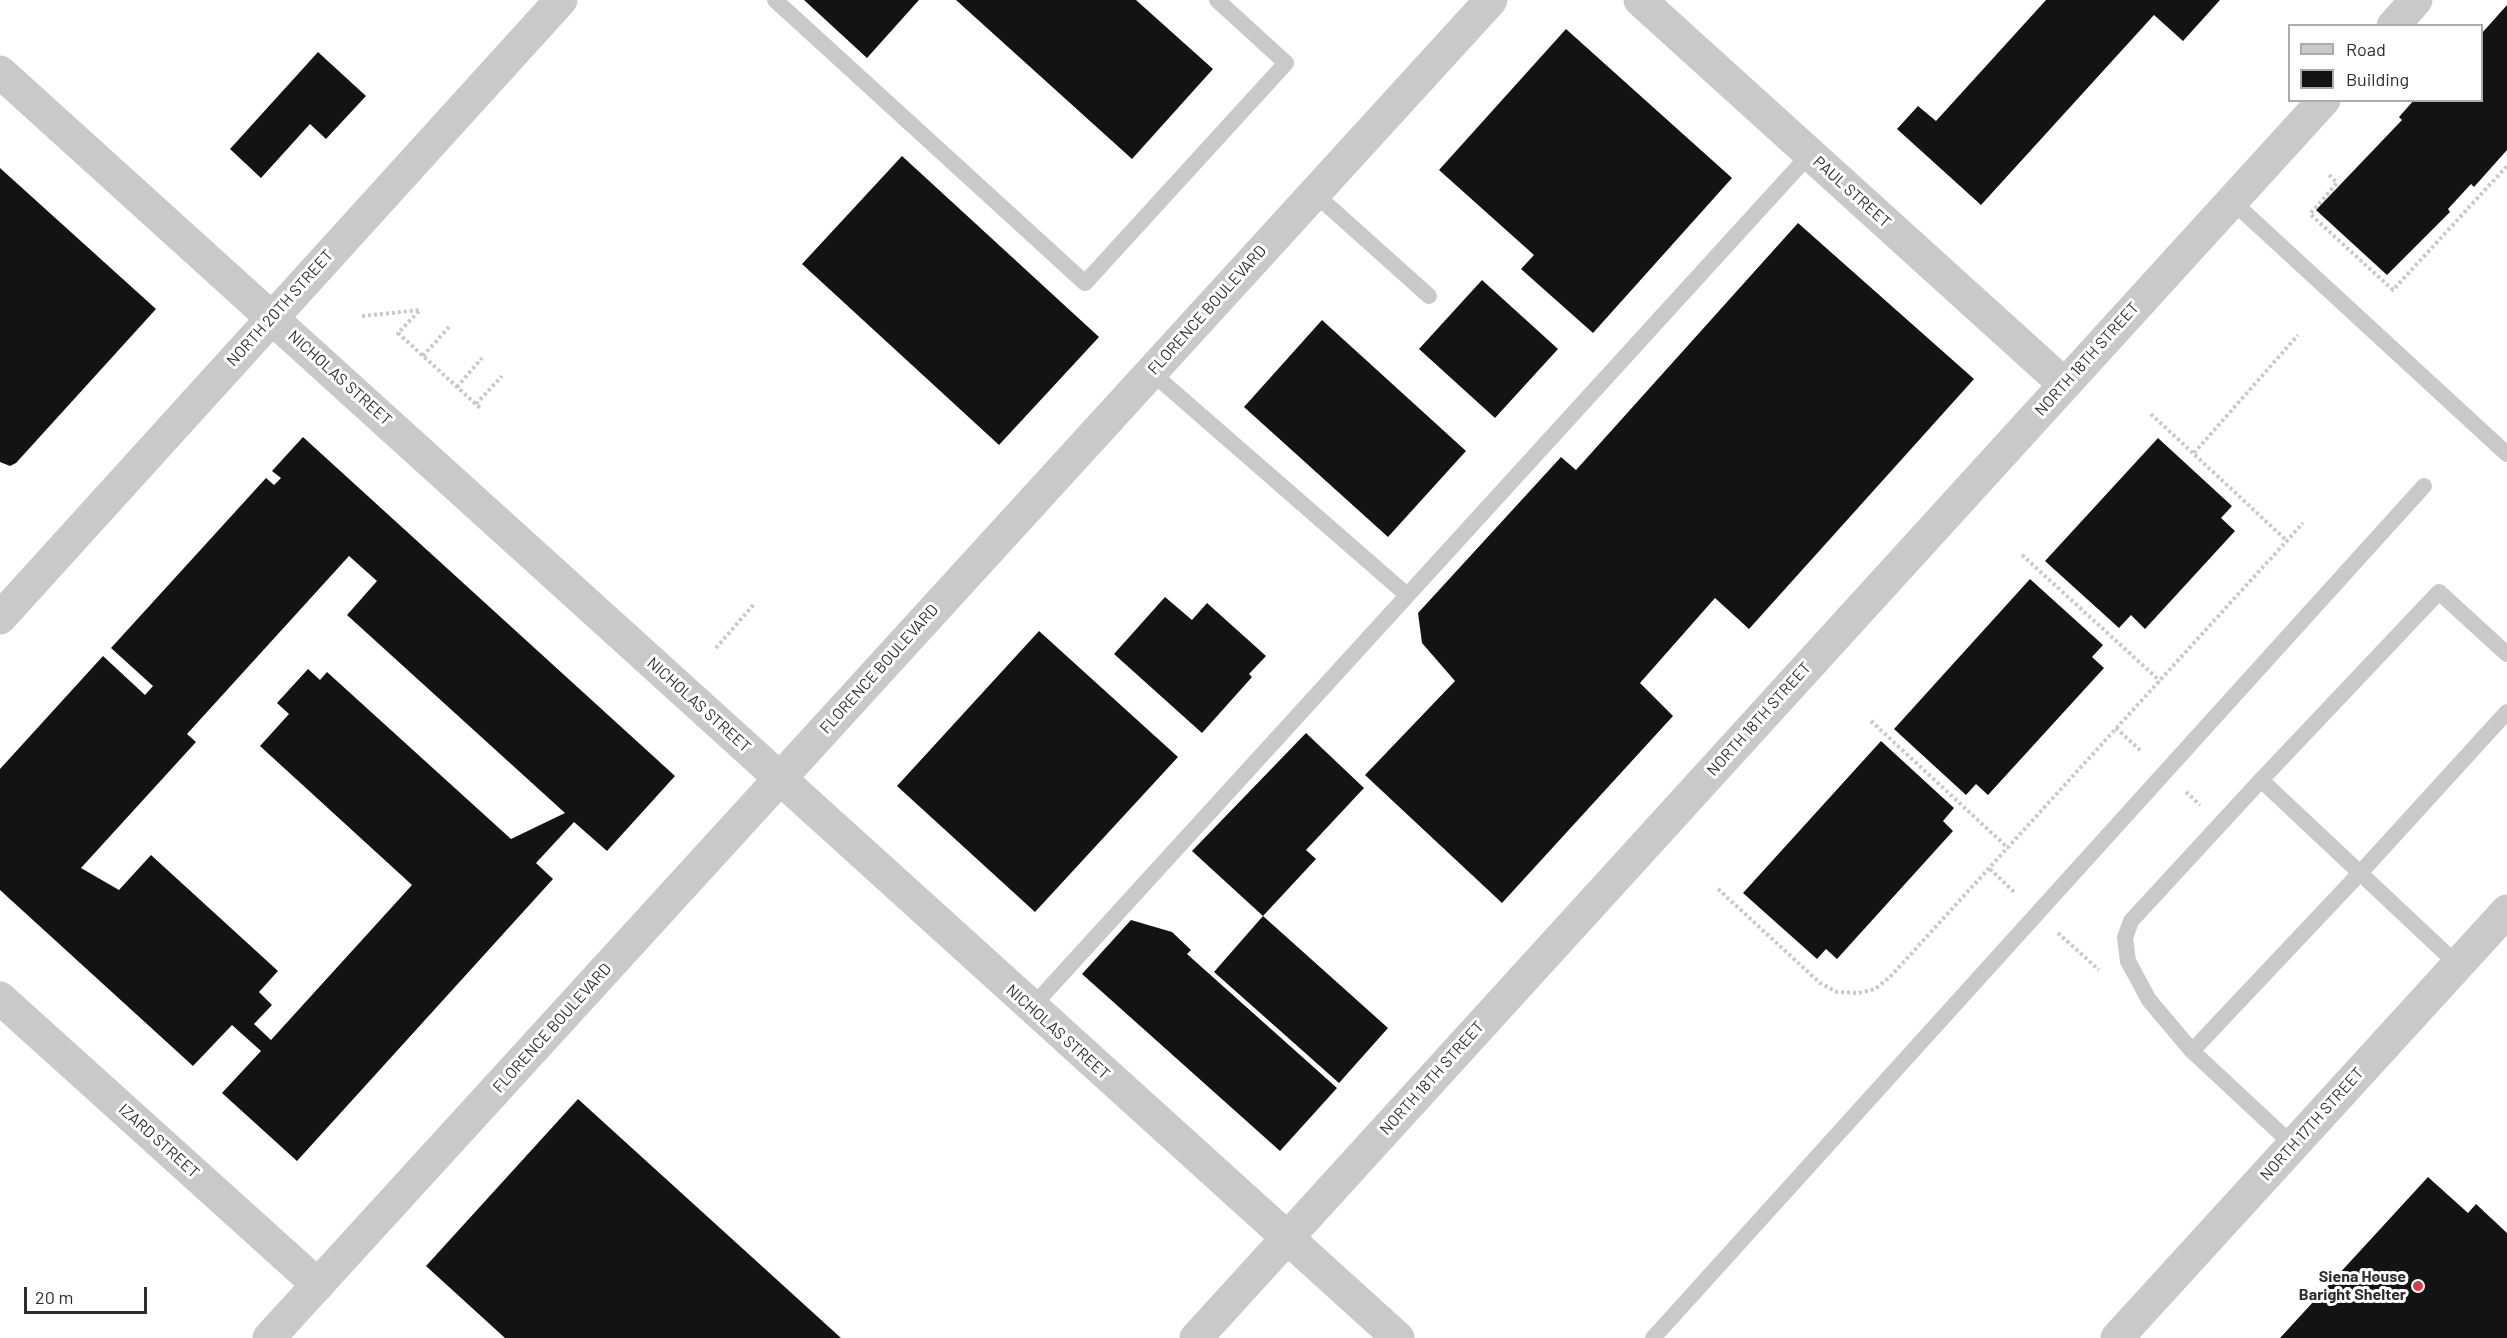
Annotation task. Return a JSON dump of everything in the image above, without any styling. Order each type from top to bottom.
[{"type":"street","name":"NORTH 20TH STREET","points":[[0,618],[561,0]]},
{"type":"street","name":"FLORENCE BOULEVARD","points":[[269,1338],[1491,0]]},
{"type":"street","name":"PAUL STREET","points":[[1640,0],[2064,384]]},
{"type":"street","points":[[2395,24],[2416,0]]},
{"type":"street","name":"NICHOLAS STREET","points":[[0,72],[1398,1338]]},
{"type":"street","name":"NORTH 18TH STREET","points":[[1196,1338],[2322,102]]},
{"type":"street","name":"NORTH 17TH STREET","points":[[2117,1338],[2507,911]]},
{"type":"street","name":"IZARD STREET","points":[[0,998],[318,1285]]},
{"type":"lane","points":[[775,0],[1085,283],[1286,63],[1218,0]]},
{"type":"lane","points":[[1031,1008],[1810,154]]},
{"type":"lane","points":[[1314,193],[1429,296]]},
{"type":"lane","points":[[2232,201],[2507,454]]},
{"type":"lane","points":[[1151,372],[1407,595]]},
{"type":"lane","points":[[1653,1338],[2424,486]]},
{"type":"lane","points":[[2293,1145],[2192,1051],[2149,1000],[2128,961],[2125,938],[2131,921],[2439,592],[2507,654]]},
{"type":"lane","points":[[2192,1051],[2361,872],[2507,711]]},
{"type":"lane","points":[[2261,780],[2458,964]]},
{"type":"path","points":[[2329,175],[2337,183],[2310,214],[2393,290],[2507,166]]},
{"type":"path","points":[[362,316],[420,310],[398,333],[480,408]]},
{"type":"path","points":[[423,356],[449,327]]},
{"type":"path","points":[[2194,453],[2298,335]]},
{"type":"path","points":[[457,387],[482,358]]},
{"type":"path","points":[[476,404],[502,376]]},
{"type":"path","points":[[2151,414],[2288,541]]},
{"type":"path","points":[[1718,889],[1820,983],[1837,992],[1858,993],[1875,989],[1890,977],[2303,523]]},
{"type":"path","points":[[2022,555],[2160,681]]},
{"type":"path","points":[[716,648],[755,603]]},
{"type":"path","points":[[1871,721],[2008,848]]},
{"type":"path","points":[[2183,790],[2205,810]]},
{"type":"building","points":[[804,0],[919,0],[867,58]]},
{"type":"building","points":[[956,0],[1136,0],[1213,69],[1132,159]]},
{"type":"building","points":[[2046,0],[2220,0],[2183,41],[2154,15],[1981,205],[1897,129],[1918,106],[1936,121]]},
{"type":"building","points":[[2507,5],[2507,150],[2474,187],[2471,184],[2448,209],[2450,212],[2387,275],[2316,210],[2402,120],[2399,117],[2412,102],[2483,102],[2483,32]]},
{"type":"building","points":[[1566,29],[1732,178],[1593,333],[1521,269],[1534,255],[1439,170]]},
{"type":"building","points":[[318,52],[366,96],[326,139],[310,124],[261,178],[230,149]]},
{"type":"building","points":[[902,156],[1099,337],[999,445],[802,264]]},
{"type":"building","points":[[0,168],[156,309],[16,463],[10,466],[0,462]]},
{"type":"building","points":[[1798,223],[1974,379],[1749,629],[1715,598],[1640,683],[1673,716],[1502,903],[1365,775],[1455,681],[1422,643],[1418,613],[1561,457],[1576,470]]},
{"type":"building","points":[[1482,280],[1558,349],[1495,418],[1419,349]]},
{"type":"building","points":[[1322,320],[1466,451],[1388,537],[1244,407]]},
{"type":"building","points":[[303,437],[675,776],[607,851],[574,822],[536,863],[553,879],[297,1161],[222,1093],[261,1051],[232,1025],[193,1066],[0,890],[0,769],[103,656],[145,695],[153,686],[111,648],[266,478],[274,485],[281,478],[272,471]],"holes":[[[349,556],[377,581],[347,615],[565,813],[511,839],[327,672],[320,680],[308,669],[277,703],[289,714],[260,746],[412,885],[271,1040],[254,1024],[272,1005],[259,992],[278,971],[151,855],[119,890],[81,868],[196,742],[187,734]]]},
{"type":"building","points":[[2158,438],[2232,506],[2221,518],[2235,531],[2145,629],[2131,615],[2119,628],[2045,561]]},
{"type":"building","points":[[2030,579],[2103,645],[2092,657],[2104,668],[1988,795],[1976,784],[1966,795],[1894,729]]},
{"type":"building","points":[[1165,597],[1192,620],[1207,603],[1266,656],[1249,674],[1252,677],[1202,733],[1114,654]]},
{"type":"building","points":[[1039,631],[1178,757],[1035,912],[897,786]]},
{"type":"building","points":[[1306,733],[1364,788],[1306,850],[1316,859],[1263,916],[1192,851]]},
{"type":"building","points":[[1881,741],[1954,808],[1943,821],[1953,831],[1837,959],[1826,949],[1817,959],[1743,893]]},
{"type":"building","points":[[1263,916],[1388,1028],[1339,1083],[1214,972]]},
{"type":"building","points":[[1131,920],[1172,932],[1191,950],[1187,954],[1337,1088],[1280,1151],[1082,974]]},
{"type":"building","points":[[578,1099],[841,1338],[505,1338],[426,1266]]},
{"type":"building","name":"Siena House Baright Shelter","points":[[2428,1177],[2468,1213],[2476,1204],[2507,1233],[2507,1338],[2280,1338]]},
{"type":"place","name":"Siena House Baright Shelter","points":[[2418,1286]]}]
